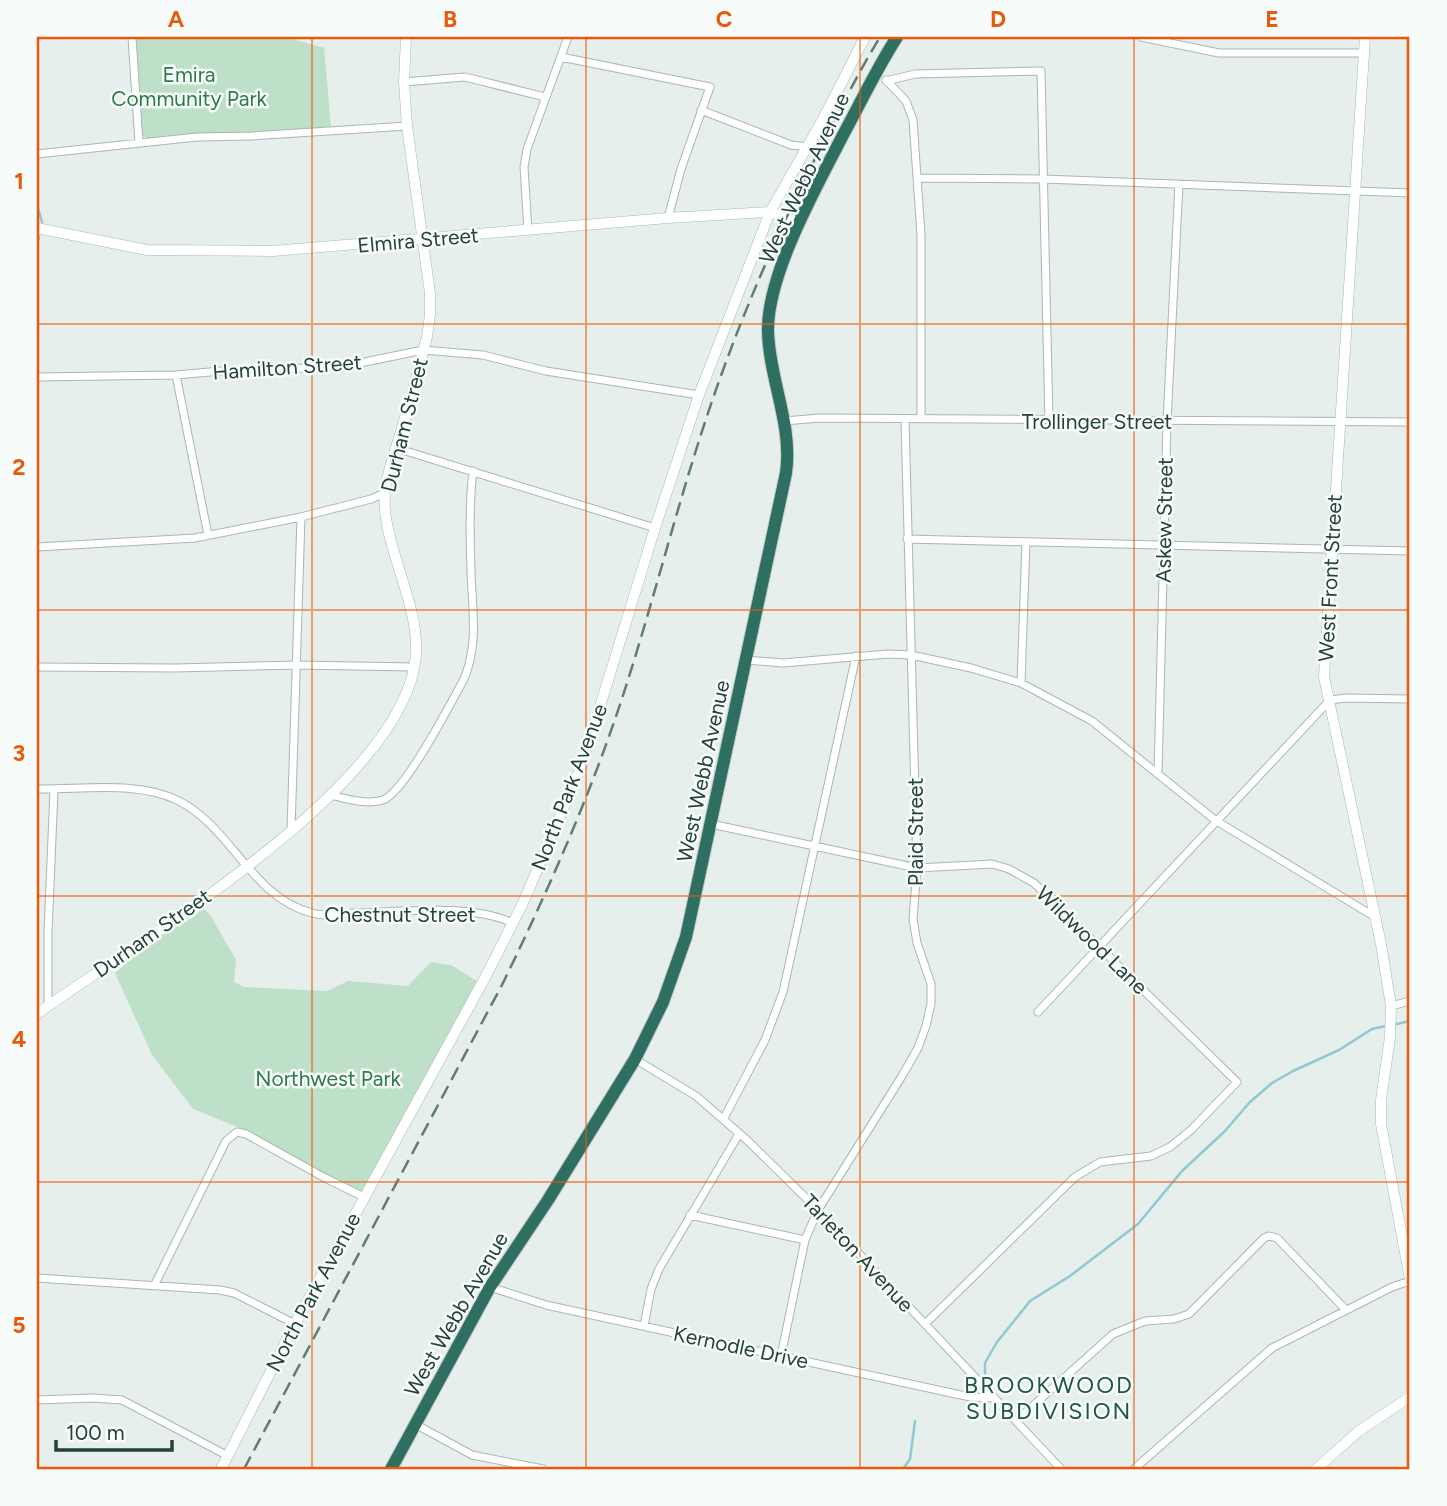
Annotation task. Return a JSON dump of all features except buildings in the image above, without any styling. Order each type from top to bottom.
[{"type":"highway","name":"West Webb Avenue","points":[[390,1469],[489,1287],[548,1200],[635,1059],[663,1003],[678,963],[711,824],[786,473],[788,447],[772,361],[769,320],[776,282],[800,223],[881,76],[897,37]]},
{"type":"street","points":[[132,37],[139,142]]},
{"type":"street","name":"Durham Street","points":[[37,1014],[248,866],[291,830],[361,763],[389,728],[407,693],[416,655],[414,631],[386,520],[385,493],[430,324],[430,293],[407,126],[404,82],[406,37]]},
{"type":"street","points":[[528,231],[525,156],[568,37]]},
{"type":"street","points":[[1141,37],[1219,53],[1364,53]]},
{"type":"street","name":"West Front Street","points":[[1365,37],[1324,677],[1375,917],[1391,1011],[1381,1100],[1381,1124],[1410,1280]]},
{"type":"street","name":"North Park Avenue","points":[[221,1469],[295,1324],[513,923],[582,765],[699,396],[770,212],[863,38]]},
{"type":"street","points":[[561,57],[710,87],[681,169],[668,218]]},
{"type":"street","points":[[881,76],[1041,71],[1049,421]]},
{"type":"street","points":[[881,76],[906,101],[911,110],[921,235],[921,419]]},
{"type":"street","points":[[404,82],[466,77],[545,97]]},
{"type":"street","points":[[701,110],[791,145],[807,147]]},
{"type":"street","points":[[37,154],[139,142],[407,126]]},
{"type":"street","points":[[917,178],[1043,179],[1410,193]]},
{"type":"street","name":"Askew Street","points":[[1158,773],[1167,421],[1179,184]]},
{"type":"street","name":"Elmira Street","points":[[37,228],[147,250],[185,252],[273,251],[770,212],[800,223]]},
{"type":"street","name":"Hamilton Street","points":[[37,377],[176,375],[347,365],[423,350],[483,355],[546,371],[699,396]]},
{"type":"street","points":[[176,375],[208,535]]},
{"type":"street","name":"Trollinger Street","points":[[784,421],[820,418],[1410,422]]},
{"type":"street","name":"Plaid Street","points":[[781,1356],[805,1240],[818,1210],[918,1048],[931,1004],[931,984],[917,943],[913,919],[917,867],[905,420]]},
{"type":"street","points":[[396,448],[655,528]]},
{"type":"street","points":[[330,795],[372,802],[391,795],[405,781],[464,679],[474,640],[470,534],[472,471]]},
{"type":"street","points":[[37,547],[176,541],[301,517],[372,499],[385,493]]},
{"type":"street","points":[[291,830],[301,517]]},
{"type":"street","points":[[907,539],[1410,551]]},
{"type":"street","points":[[1021,683],[1026,542]]},
{"type":"street","points":[[746,660],[783,663],[856,656],[911,655],[971,668],[1021,683],[1092,721],[1215,820],[1375,917]]},
{"type":"street","points":[[724,1118],[765,1040],[783,992],[856,656]]},
{"type":"street","points":[[37,667],[413,667]]},
{"type":"street","points":[[1038,1012],[1330,700],[1410,699]]},
{"type":"street","name":"Chestnut Street","points":[[37,789],[141,790],[177,800],[206,821],[278,898],[312,913],[455,912],[487,915],[513,923]]},
{"type":"street","points":[[48,1006],[54,790]]},
{"type":"street","name":"Wildwood Lane","points":[[711,824],[917,867],[992,864],[1009,869],[1034,883],[1237,1082],[1191,1130],[1170,1147],[1151,1156],[1100,1162],[1075,1177],[925,1324]]},
{"type":"street","points":[[1391,1011],[1410,1001]]},
{"type":"street","name":"Tarleton Avenue","points":[[635,1059],[669,1078],[724,1118],[818,1210],[1061,1469]]},
{"type":"street","points":[[155,1284],[220,1152],[234,1134],[246,1134],[364,1197]]},
{"type":"street","points":[[644,1326],[651,1289],[659,1269],[739,1134]]},
{"type":"street","points":[[690,1215],[805,1240]]},
{"type":"street","points":[[1016,1421],[1113,1334],[1145,1321],[1174,1319],[1189,1314],[1269,1236],[1277,1238],[1346,1310]]},
{"type":"street","points":[[37,1278],[211,1288],[234,1293],[295,1324]]},
{"type":"street","points":[[1134,1469],[1272,1348],[1410,1280]]},
{"type":"street","name":"Kernodle Drive","points":[[489,1287],[527,1300],[644,1326],[970,1397],[994,1398]]},
{"type":"street","points":[[1316,1469],[1359,1431],[1410,1397]]},
{"type":"street","points":[[37,1400],[122,1400],[228,1456]]},
{"type":"street","points":[[415,1424],[471,1455],[543,1469]]},
{"type":"green space","name":"Emira Community Park","points":[[136,37],[286,37],[324,48],[331,126],[328,129],[148,139],[142,135]]},
{"type":"green space","name":"Northwest Park","points":[[203,907],[236,960],[234,982],[244,987],[327,991],[348,981],[408,986],[431,962],[453,966],[477,981],[362,1193],[240,1128],[193,1109],[152,1055],[115,973],[151,942],[195,916]]},
{"type":"waterway","points":[[37,205],[42,222]]},
{"type":"waterway","points":[[37,245],[39,237]]},
{"type":"waterway","points":[[1392,1025],[1410,1021]]},
{"type":"waterway","points":[[985,1376],[985,1363],[997,1342],[1030,1301],[1070,1276],[1138,1224],[1182,1171],[1224,1132],[1250,1102],[1272,1083],[1293,1071],[1339,1050],[1372,1029],[1386,1026]]},
{"type":"waterway","points":[[903,1469],[910,1459],[915,1421]]},
{"type":"railway","points":[[244,1469],[502,985],[558,865],[620,705],[697,447],[739,329],[806,176],[880,37]]},
{"type":"district","name":"BROOKWOOD SUBDIVISION","points":[[1049,1398]]}]
